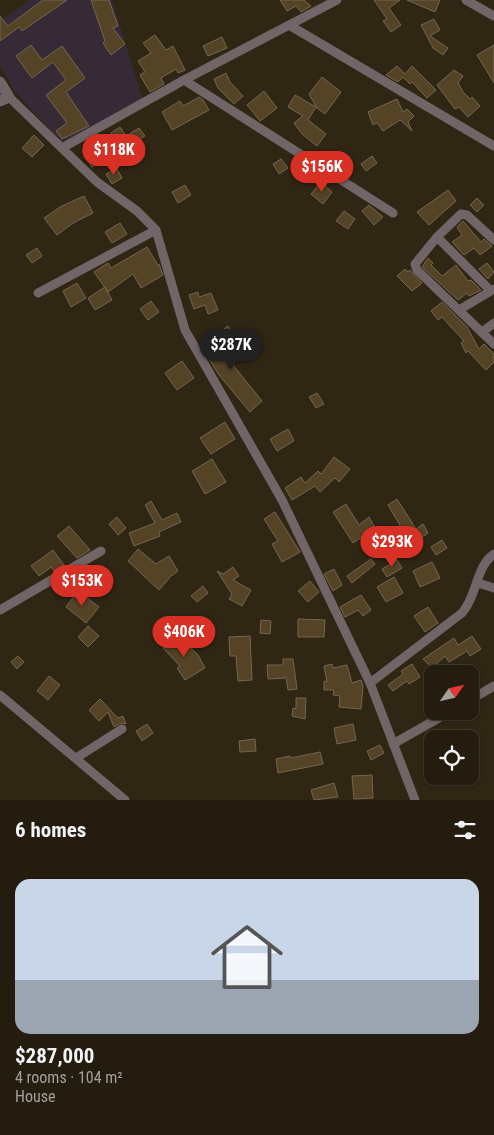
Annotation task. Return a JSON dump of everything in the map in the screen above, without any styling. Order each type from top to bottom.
[{"type":"street","points":[[62,148],[184,80],[337,0]]},
{"type":"street","points":[[466,0],[494,16]]},
{"type":"street","points":[[289,25],[494,146]]},
{"type":"street","points":[[184,80],[393,213]]},
{"type":"street","points":[[0,82],[5,99],[62,148],[97,182],[137,211],[156,230],[179,316],[192,345],[282,500],[370,683],[415,800]]},
{"type":"street","points":[[494,240],[464,213],[456,217],[437,237],[416,262],[415,267],[494,344]]},
{"type":"street","points":[[38,293],[156,230]]},
{"type":"street","points":[[437,237],[492,290],[459,310]]},
{"type":"street","points":[[482,332],[494,323]]},
{"type":"street","points":[[0,610],[101,551]]},
{"type":"street","points":[[370,683],[462,613],[473,598],[484,565],[494,554]]},
{"type":"street","points":[[478,583],[494,588]]},
{"type":"street","points":[[479,695],[494,686]]},
{"type":"street","points":[[0,695],[125,800]]},
{"type":"street","points":[[393,744],[435,720]]},
{"type":"street","points":[[76,758],[122,729]]},
{"type":"shaded area","points":[[30,0],[112,0],[143,100],[65,142],[61,142],[14,90],[0,66],[0,21]]},
{"type":"building","points":[[43,0],[67,0],[22,31],[19,27],[0,41],[0,16],[8,26]]},
{"type":"building","points":[[91,0],[109,0],[118,26],[113,28],[125,44],[111,55],[103,43],[105,41]]},
{"type":"building","points":[[280,0],[304,0],[311,6],[301,12],[296,6],[287,11]]},
{"type":"building","points":[[374,0],[400,0],[389,8],[401,25],[391,32],[383,21],[387,19]]},
{"type":"building","points":[[407,0],[440,0],[435,12]]},
{"type":"building","points":[[434,19],[440,30],[430,36],[448,48],[443,55],[433,48],[421,25]]},
{"type":"building","points":[[155,35],[166,50],[173,46],[185,70],[178,73],[176,69],[161,78],[164,84],[150,92],[140,75],[145,72],[138,61],[151,53],[143,43]]},
{"type":"building","points":[[222,37],[227,48],[208,56],[203,46]]},
{"type":"building","points":[[31,45],[42,60],[62,46],[85,78],[66,92],[89,126],[62,139],[56,131],[67,123],[46,95],[66,80],[53,62],[32,78],[16,56]]},
{"type":"building","points":[[494,45],[494,83],[477,55]]},
{"type":"building","points":[[397,66],[405,74],[412,66],[436,90],[427,98],[412,82],[410,84],[403,77],[398,82],[386,75]]},
{"type":"building","points":[[454,70],[463,76],[458,83],[463,92],[470,99],[472,97],[480,106],[468,117],[459,107],[455,109],[437,85]]},
{"type":"building","points":[[226,73],[230,82],[243,96],[234,104],[218,88],[214,79]]},
{"type":"building","points":[[322,77],[341,92],[325,114],[317,108],[309,94]]},
{"type":"building","points":[[264,91],[277,108],[260,121],[247,105]]},
{"type":"building","points":[[295,95],[316,107],[308,120],[326,134],[317,146],[302,134],[294,123],[303,116],[288,107]]},
{"type":"building","points":[[199,97],[209,110],[172,130],[162,112],[180,101],[183,106]]},
{"type":"building","points":[[397,99],[403,112],[407,109],[414,116],[408,122],[412,131],[400,120],[383,131],[377,123],[373,125],[368,112]]},
{"type":"building","points":[[120,127],[126,136],[139,128],[145,136],[136,141],[145,156],[138,160],[130,146],[109,161],[107,157],[92,167],[82,151],[95,143],[99,149],[115,139],[111,133]]},
{"type":"building","points":[[34,135],[44,145],[32,157],[22,148]]},
{"type":"building","points":[[372,156],[377,163],[366,171],[361,164]]},
{"type":"building","points":[[281,159],[288,168],[279,174],[273,164]]},
{"type":"building","points":[[117,169],[122,178],[112,184],[106,174]]},
{"type":"building","points":[[321,182],[332,192],[323,204],[311,194]]},
{"type":"building","points":[[185,185],[191,195],[178,203],[172,192]]},
{"type":"building","points":[[448,190],[456,201],[429,225],[417,212]]},
{"type":"building","points":[[84,196],[93,213],[73,223],[57,235],[44,218],[60,207]]},
{"type":"building","points":[[477,198],[484,205],[477,212],[470,205]]},
{"type":"building","points":[[369,205],[383,217],[374,225],[362,211]]},
{"type":"building","points":[[344,211],[355,219],[348,229],[336,221]]},
{"type":"building","points":[[463,221],[481,242],[484,239],[492,246],[480,255],[474,248],[464,255],[452,242],[462,235],[457,227]]},
{"type":"building","points":[[120,223],[127,234],[112,243],[105,232]]},
{"type":"building","points":[[147,247],[159,264],[163,275],[141,288],[133,274],[108,292],[94,272],[108,263],[111,268]]},
{"type":"building","points":[[37,248],[42,256],[32,263],[26,255]]},
{"type":"building","points":[[428,258],[433,263],[431,265],[442,276],[456,265],[468,281],[471,280],[481,290],[469,296],[467,293],[458,300],[422,267]]},
{"type":"building","points":[[487,263],[494,272],[488,279],[479,269]]},
{"type":"building","points":[[405,269],[408,272],[410,270],[422,283],[412,291],[397,276]]},
{"type":"building","points":[[77,283],[86,298],[71,307],[63,291]]},
{"type":"building","points":[[105,287],[112,300],[95,310],[88,298]]},
{"type":"building","points":[[198,292],[199,297],[211,293],[218,310],[208,314],[205,305],[194,309],[189,295]]},
{"type":"building","points":[[151,301],[159,312],[148,320],[140,309]]},
{"type":"building","points":[[442,302],[467,327],[479,349],[484,344],[494,354],[494,362],[486,370],[468,351],[466,353],[461,343],[464,341],[442,317],[438,320],[431,311]]},
{"type":"building","points":[[228,326],[236,338],[215,351],[229,367],[233,365],[262,401],[250,412],[219,375],[203,349],[217,338],[215,335]]},
{"type":"building","points":[[182,361],[194,378],[177,390],[165,373]]},
{"type":"building","points":[[317,393],[324,404],[316,408],[309,397]]},
{"type":"building","points":[[225,422],[235,439],[211,454],[200,438]]},
{"type":"building","points":[[288,429],[294,441],[277,451],[270,439]]},
{"type":"building","points":[[334,457],[350,469],[339,482],[335,478],[320,492],[315,486],[292,500],[285,488],[301,477],[305,483],[318,471],[321,474]]},
{"type":"building","points":[[212,459],[226,482],[205,494],[192,471]]},
{"type":"building","points":[[397,499],[416,529],[423,524],[428,533],[416,541],[411,532],[388,547],[383,538],[401,527],[388,505]]},
{"type":"building","points":[[151,501],[162,520],[177,513],[181,522],[159,532],[160,536],[134,546],[129,533],[155,523],[145,505]]},
{"type":"building","points":[[346,504],[359,525],[369,517],[375,528],[353,543],[333,512]]},
{"type":"building","points":[[275,512],[300,552],[282,562],[272,544],[278,541],[264,519]]},
{"type":"building","points":[[117,517],[126,528],[118,535],[109,524]]},
{"type":"building","points":[[69,526],[90,550],[77,558],[57,536]]},
{"type":"building","points":[[442,540],[447,548],[436,555],[431,547]]},
{"type":"building","points":[[138,549],[156,564],[169,556],[178,571],[159,590],[128,561]]},
{"type":"building","points":[[53,550],[64,565],[54,571],[51,567],[39,576],[31,566]]},
{"type":"building","points":[[371,559],[375,564],[352,583],[347,576]]},
{"type":"building","points":[[397,560],[402,568],[387,577],[382,569]]},
{"type":"building","points":[[432,562],[440,578],[420,587],[413,571]]},
{"type":"building","points":[[233,567],[239,576],[233,580],[251,590],[242,606],[229,599],[232,594],[217,571],[223,574]]},
{"type":"building","points":[[334,569],[342,585],[333,591],[324,574]]},
{"type":"building","points":[[80,571],[83,571],[94,582],[83,594],[71,582]]},
{"type":"building","points":[[394,577],[403,593],[386,602],[377,587]]},
{"type":"building","points":[[310,581],[319,592],[308,602],[298,591]]},
{"type":"building","points":[[203,586],[208,593],[197,602],[191,596]]},
{"type":"building","points":[[78,591],[99,607],[86,623],[66,607]]},
{"type":"building","points":[[361,595],[371,610],[363,616],[358,610],[345,617],[340,607]]},
{"type":"building","points":[[428,607],[438,623],[425,632],[414,616]]},
{"type":"building","points":[[298,619],[325,620],[324,637],[298,637]]},
{"type":"building","points":[[261,620],[271,621],[270,634],[260,633]]},
{"type":"building","points":[[88,626],[99,636],[88,647],[78,637]]},
{"type":"building","points":[[178,635],[198,655],[205,668],[185,680],[177,668],[180,666],[163,648]]},
{"type":"building","points":[[250,636],[252,680],[238,681],[236,656],[230,656],[229,637]]},
{"type":"building","points":[[472,636],[481,649],[470,656],[467,651],[449,662],[445,656],[435,665],[429,665],[423,659],[454,638],[458,645]]},
{"type":"building","points":[[18,656],[24,662],[17,669],[11,662]]},
{"type":"building","points":[[283,659],[293,659],[297,689],[288,690],[286,678],[268,679],[267,665],[283,665]]},
{"type":"building","points":[[332,664],[333,668],[347,665],[352,683],[361,680],[363,686],[361,709],[339,707],[340,696],[333,695],[334,690],[324,690],[324,681],[327,682],[324,666]]},
{"type":"building","points":[[412,664],[420,677],[409,684],[407,681],[393,691],[388,685],[403,674],[401,671]]},
{"type":"building","points":[[49,676],[60,685],[48,700],[37,691]]},
{"type":"building","points":[[296,698],[306,698],[305,719],[292,716],[293,708],[296,709]]},
{"type":"building","points":[[100,699],[118,718],[123,716],[126,724],[121,723],[114,727],[108,712],[99,721],[89,710]]},
{"type":"building","points":[[147,724],[153,733],[142,741],[136,731]]},
{"type":"building","points":[[353,724],[356,740],[337,744],[334,728]]},
{"type":"building","points":[[255,739],[256,751],[240,752],[239,741]]},
{"type":"building","points":[[380,745],[384,753],[371,760],[367,751]]},
{"type":"building","points":[[320,752],[323,764],[278,773],[276,759]]},
{"type":"building","points":[[372,775],[373,798],[354,799],[352,776]]},
{"type":"building","points":[[334,783],[338,797],[314,800],[311,790]]}]
